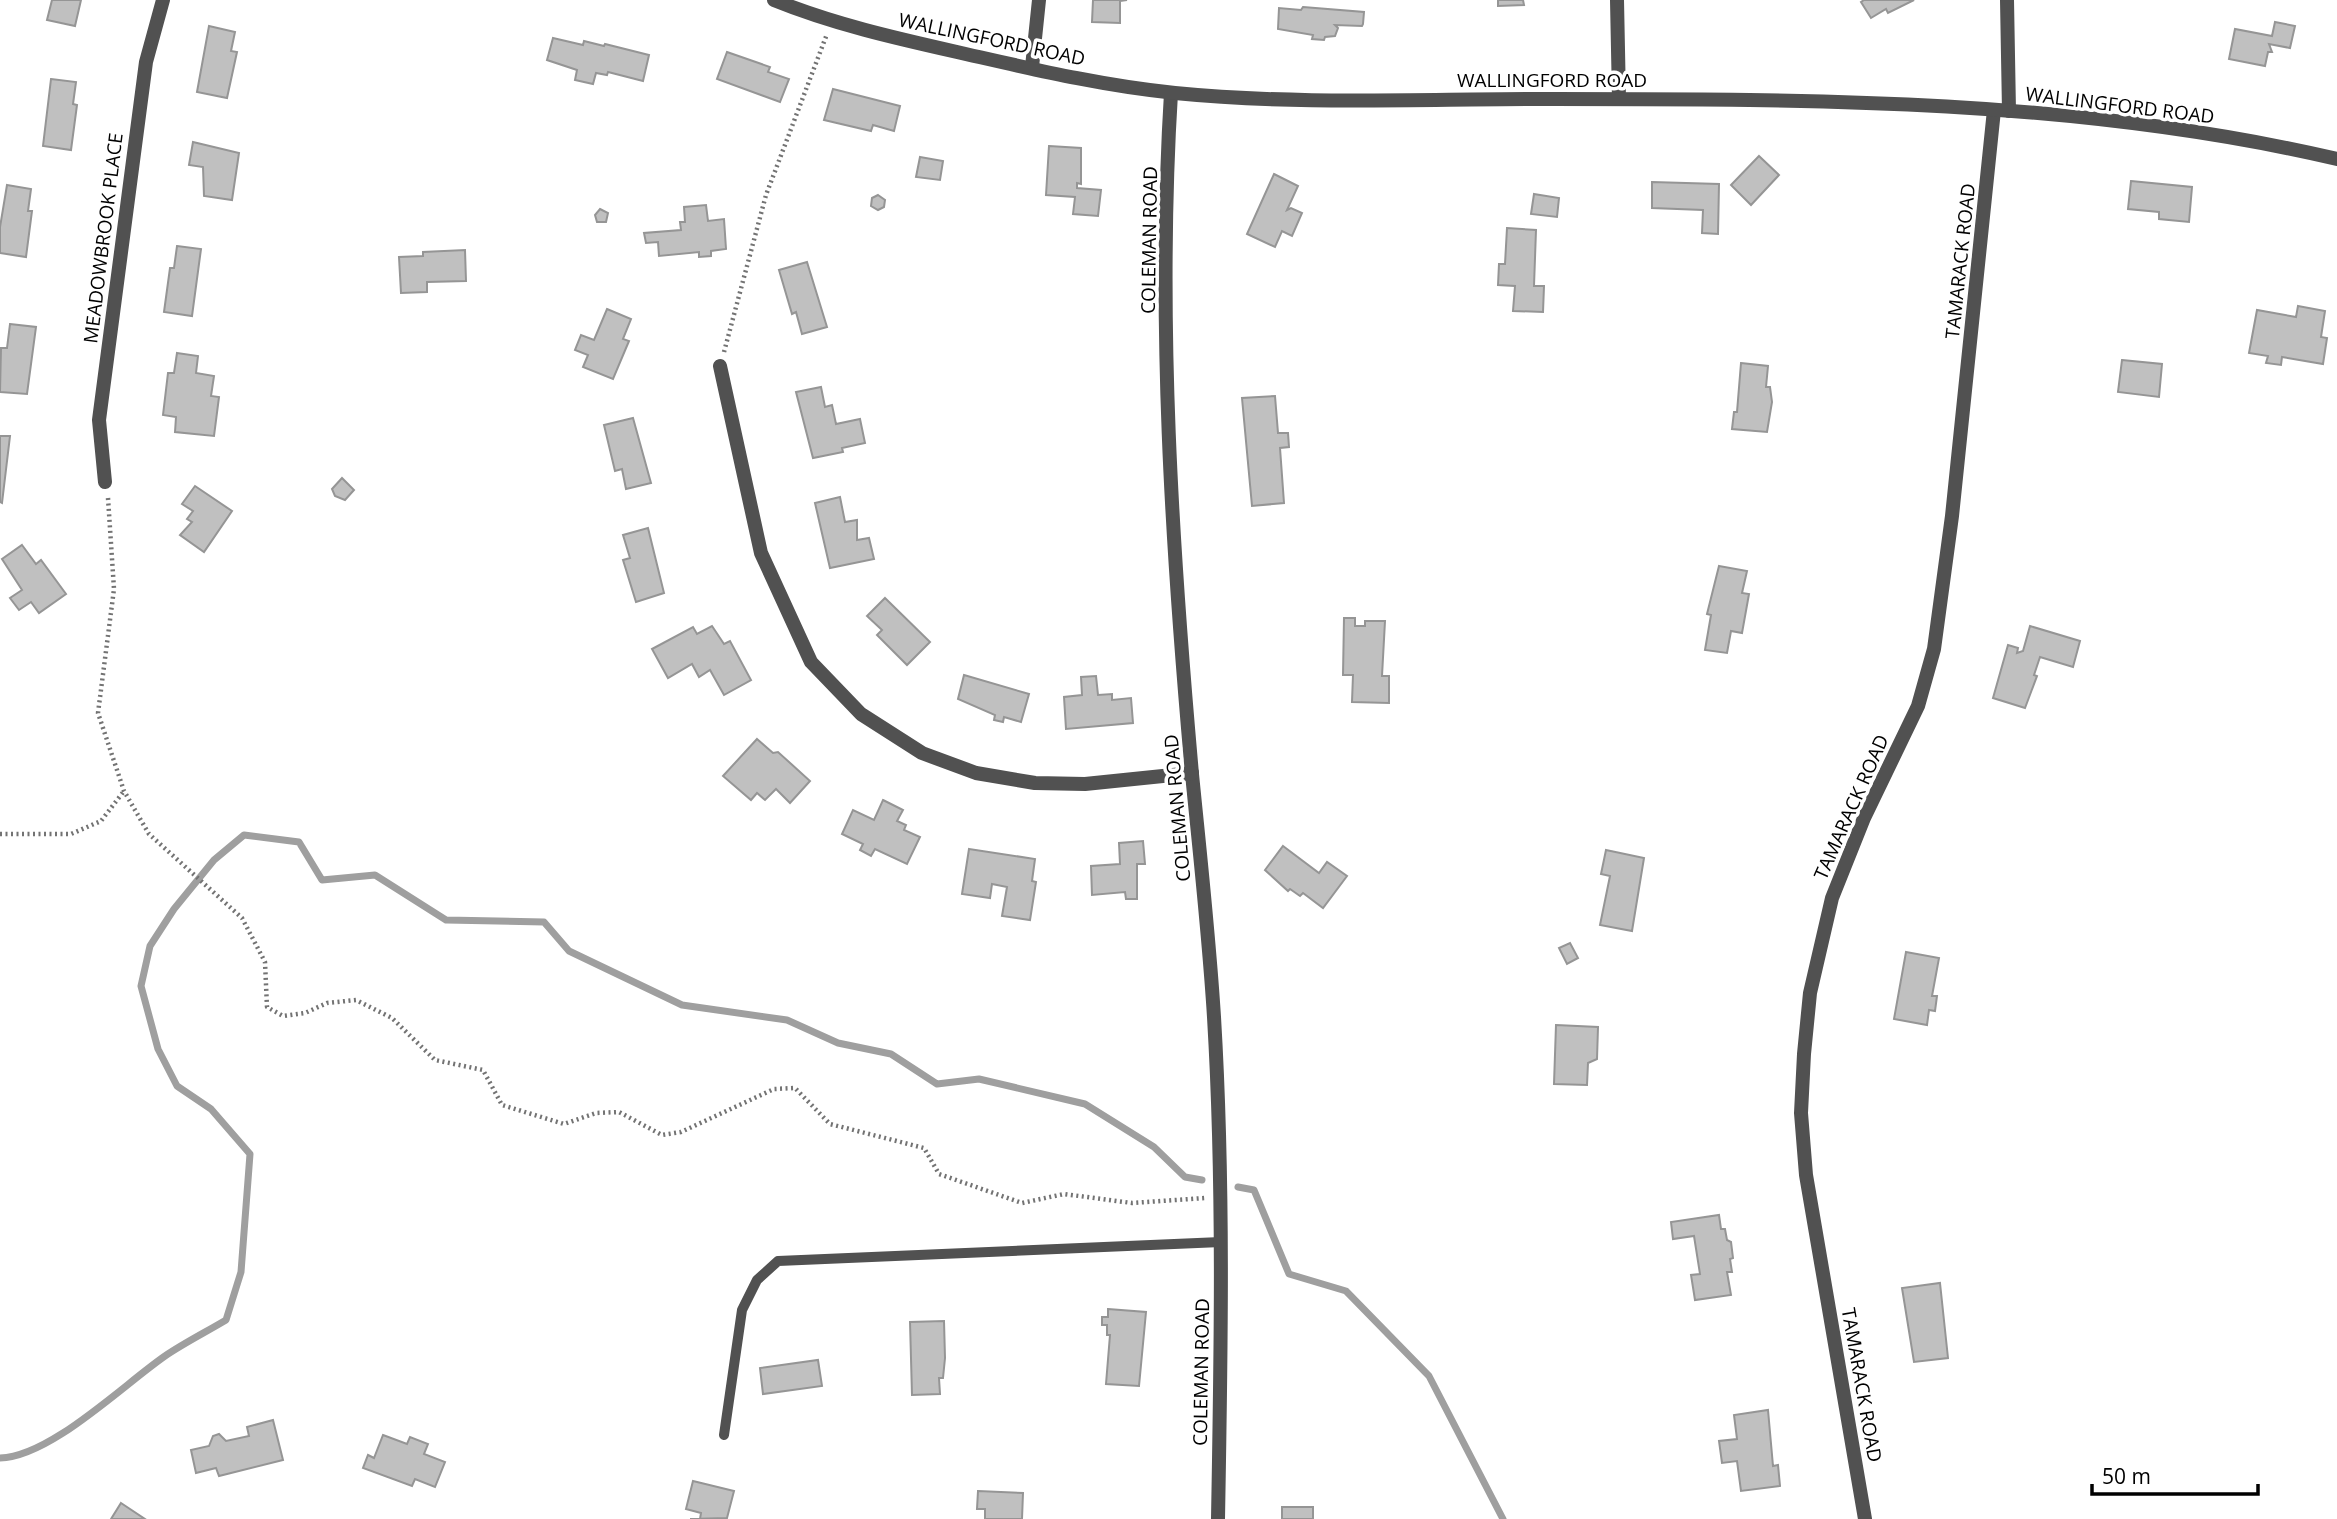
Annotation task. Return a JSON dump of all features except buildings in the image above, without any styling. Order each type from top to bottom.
[{"type":"street","name":"MEADOWBROOK PLACE","points":[[105,482],[99,421],[144,74],[163,0]]},
{"type":"street","name":"WALLINGFORD ROAD","points":[[774,0],[832,21],[896,39],[1171,93],[1282,99],[1619,99],[1868,103],[2001,111],[2194,132],[2337,159]]},
{"type":"street","points":[[1032,67],[1039,0]]},
{"type":"street","points":[[1617,0],[1619,99]]},
{"type":"street","name":"TAMARACK ROAD","points":[[1865,1519],[1806,1175],[1801,1113],[1804,1054],[1810,993],[1832,898],[1864,818],[1918,706],[1934,649],[2001,111],[2007,0]]},
{"type":"street","name":"COLEMAN ROAD","points":[[1171,93],[1168,365],[1177,577],[1214,1014],[1221,1242],[1218,1519]]},
{"type":"street","points":[[720,366],[761,553],[811,662],[862,714],[922,752],[988,775],[1035,783],[1085,783],[1192,773]]},
{"type":"lane","points":[[724,1435],[742,1310],[757,1280],[778,1261],[1221,1242]]},
{"type":"path","points":[[720,366],[766,195],[832,21]]},
{"type":"path","points":[[105,482],[111,511],[114,589],[99,713],[124,790],[149,834],[184,869],[242,918],[265,962],[267,1007],[283,1016],[305,1013],[327,1003],[356,1000],[392,1018],[435,1060],[483,1070],[502,1105],[564,1124],[596,1113],[619,1112],[662,1135],[681,1132],[774,1089],[795,1088],[830,1124],[924,1148],[939,1174],[1022,1203],[1064,1194],[1132,1203],[1220,1197]]},
{"type":"path","points":[[0,834],[71,834],[101,821],[124,790]]},
{"type":"waterway","points":[[0,1458],[20,1455],[63,1433],[165,1356],[226,1320],[241,1272],[250,1154],[211,1109],[177,1086],[158,1049],[141,986],[150,946],[174,909],[214,860],[244,835],[299,842],[322,880],[375,875],[446,920],[544,922],[569,951],[682,1005],[787,1020],[838,1043],[891,1054],[937,1084],[979,1079],[1085,1104],[1154,1147],[1185,1177],[1202,1180]]},
{"type":"waterway","points":[[1238,1187],[1254,1190],[1289,1274],[1346,1291],[1429,1376],[1503,1519]]}]
